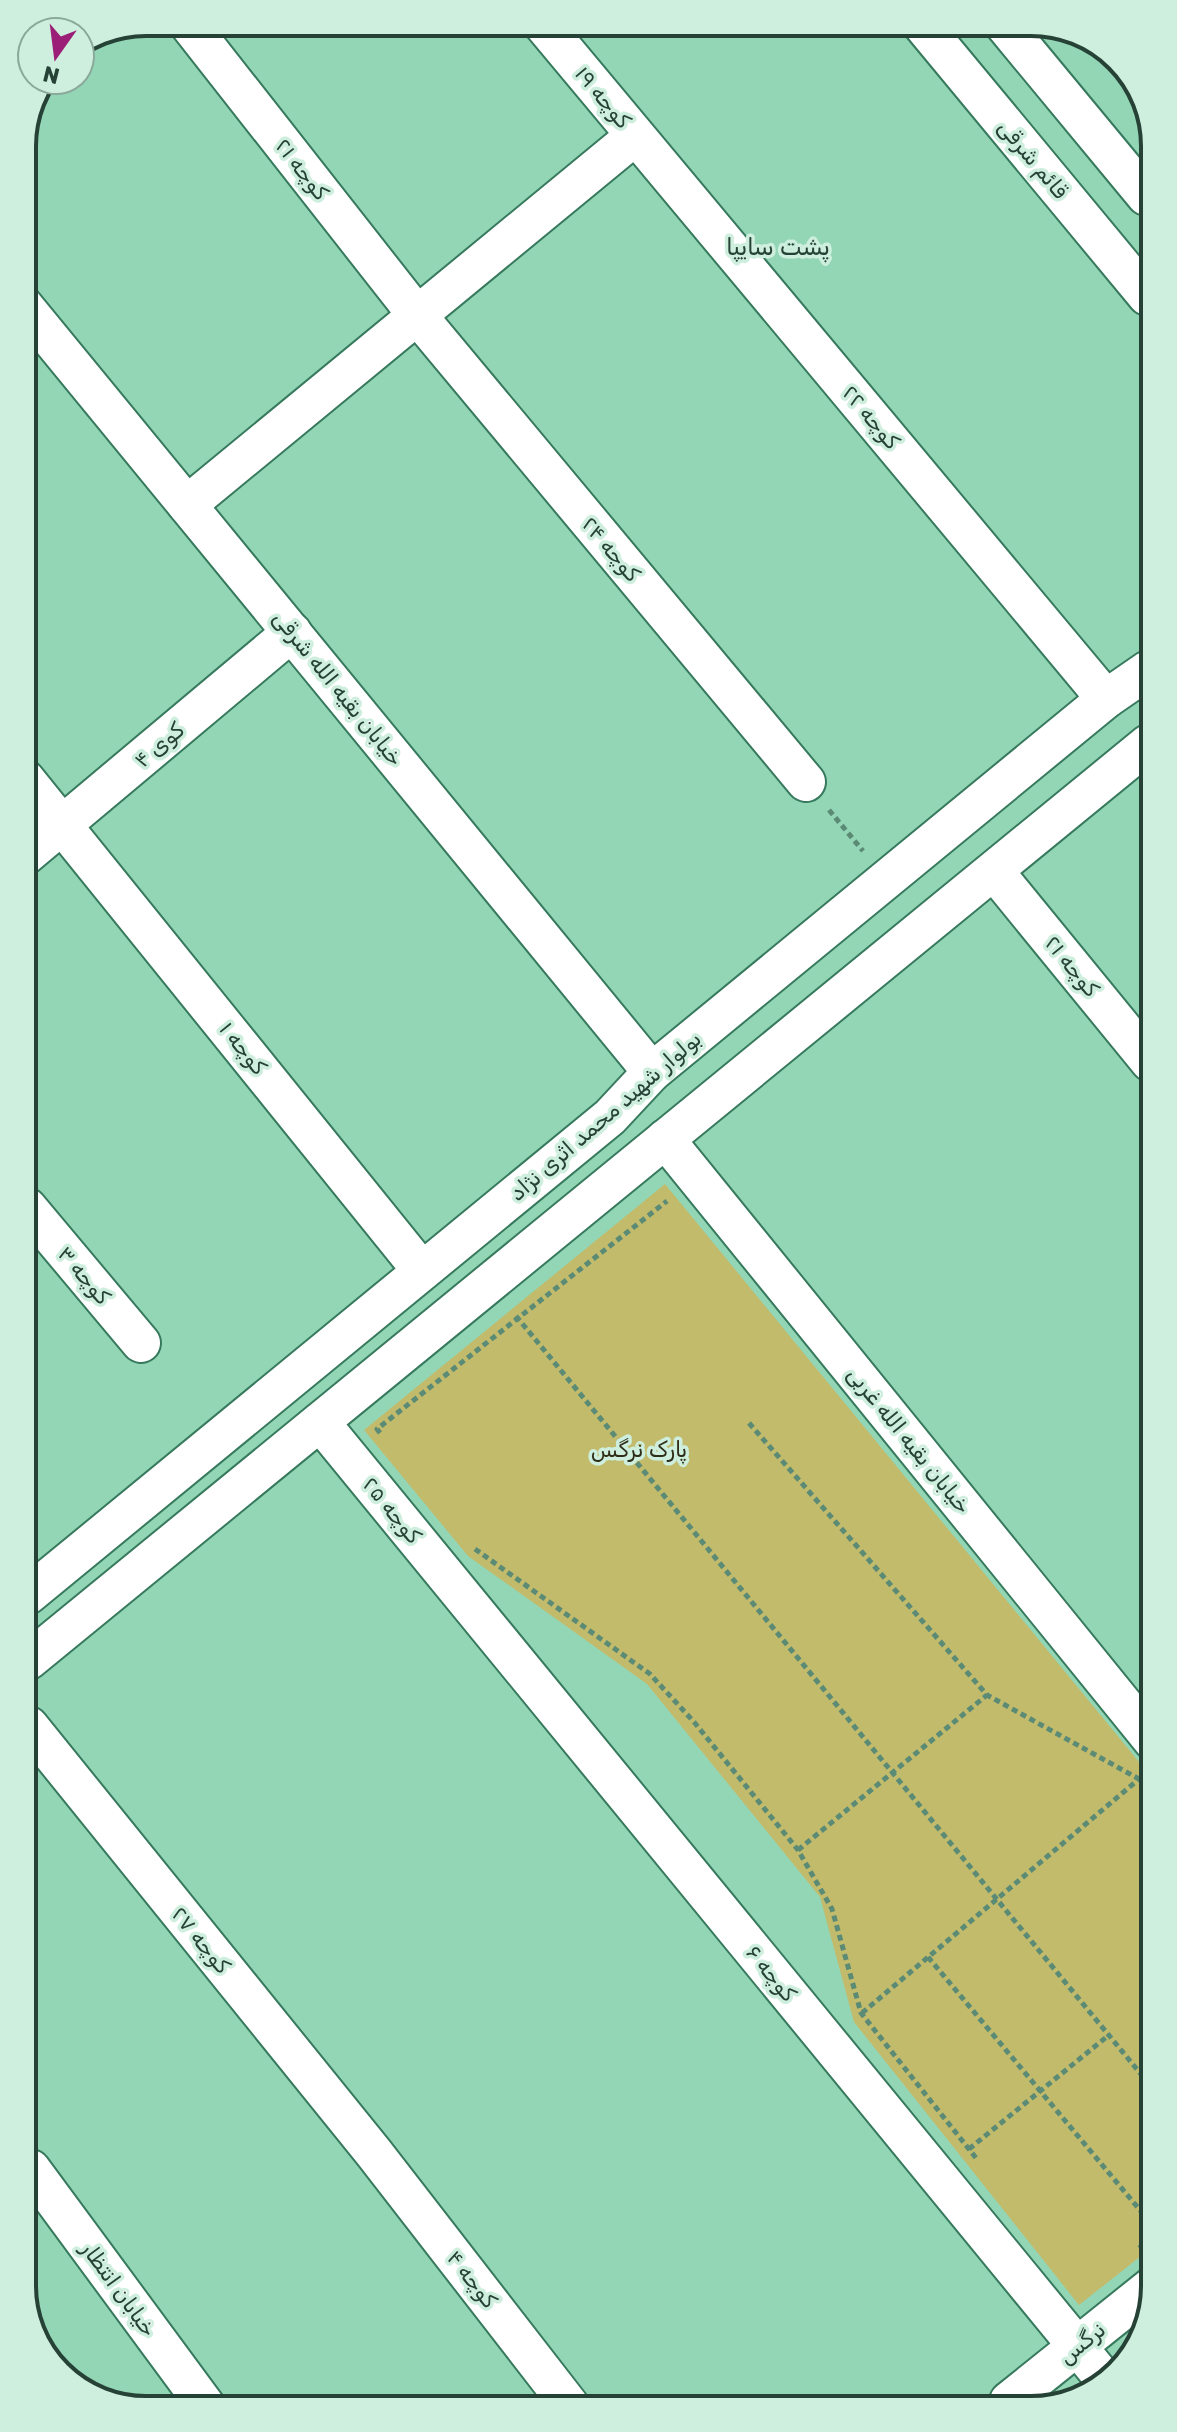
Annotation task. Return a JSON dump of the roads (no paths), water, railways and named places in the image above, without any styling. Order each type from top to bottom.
[{"type":"street","name":"کوچه ۲۱","points":[[198,36],[417,315]]},
{"type":"street","name":"کوچه ۱۹","points":[[553,36],[635,136]]},
{"type":"street","name":"قائم شرقی","points":[[932,36],[1141,289]]},
{"type":"street","points":[[1014,36],[1141,190]]},
{"type":"street","points":[[187,505],[635,136]]},
{"type":"street","name":"کوچه ۲۲","points":[[635,136],[1106,699]]},
{"type":"street","name":"کوچه ۲۴","points":[[417,315],[806,782]]},
{"type":"street","name":"خیابان بقیه الله شرقی","points":[[36,321],[652,1072]]},
{"type":"street","name":"کوی ۴","points":[[36,848],[292,632]]},
{"type":"street","name":"بولوار شهید محمد اثری نژاد","points":[[36,1588],[610,1117],[652,1072],[1106,699],[1141,675]]},
{"type":"street","points":[[36,1654],[1141,750]]},
{"type":"street","points":[[36,792],[64,826]]},
{"type":"street","name":"کوچه ۱","points":[[64,826],[422,1271]]},
{"type":"street","name":"کوچه ۲۱","points":[[994,871],[1141,1051]]},
{"type":"street","name":"خیابان بقیه الله غربی","points":[[665,1139],[1141,1747]]},
{"type":"street","name":"کوچه ۳","points":[[36,1218],[141,1343]]},
{"type":"street","name":"کوچه ۲۵","points":[[320,1422],[465,1599]]},
{"type":"street","name":"کوچه ۶","points":[[465,1599],[1099,2373]]},
{"type":"street","name":"کوچه ۲۷","points":[[36,1735],[374,2153]]},
{"type":"street","name":"کوچه ۴","points":[[374,2153],[562,2396]]},
{"type":"street","name":"خیابان انتظار","points":[[36,2176],[198,2396]]},
{"type":"street","name":"نرگس","points":[[1015,2396],[1140,2296]]},
{"type":"district","name":"پشت سایپا","points":[[778,247]]},
{"type":"park label","name":"پارک نرگس","points":[[639,1449]]}]
